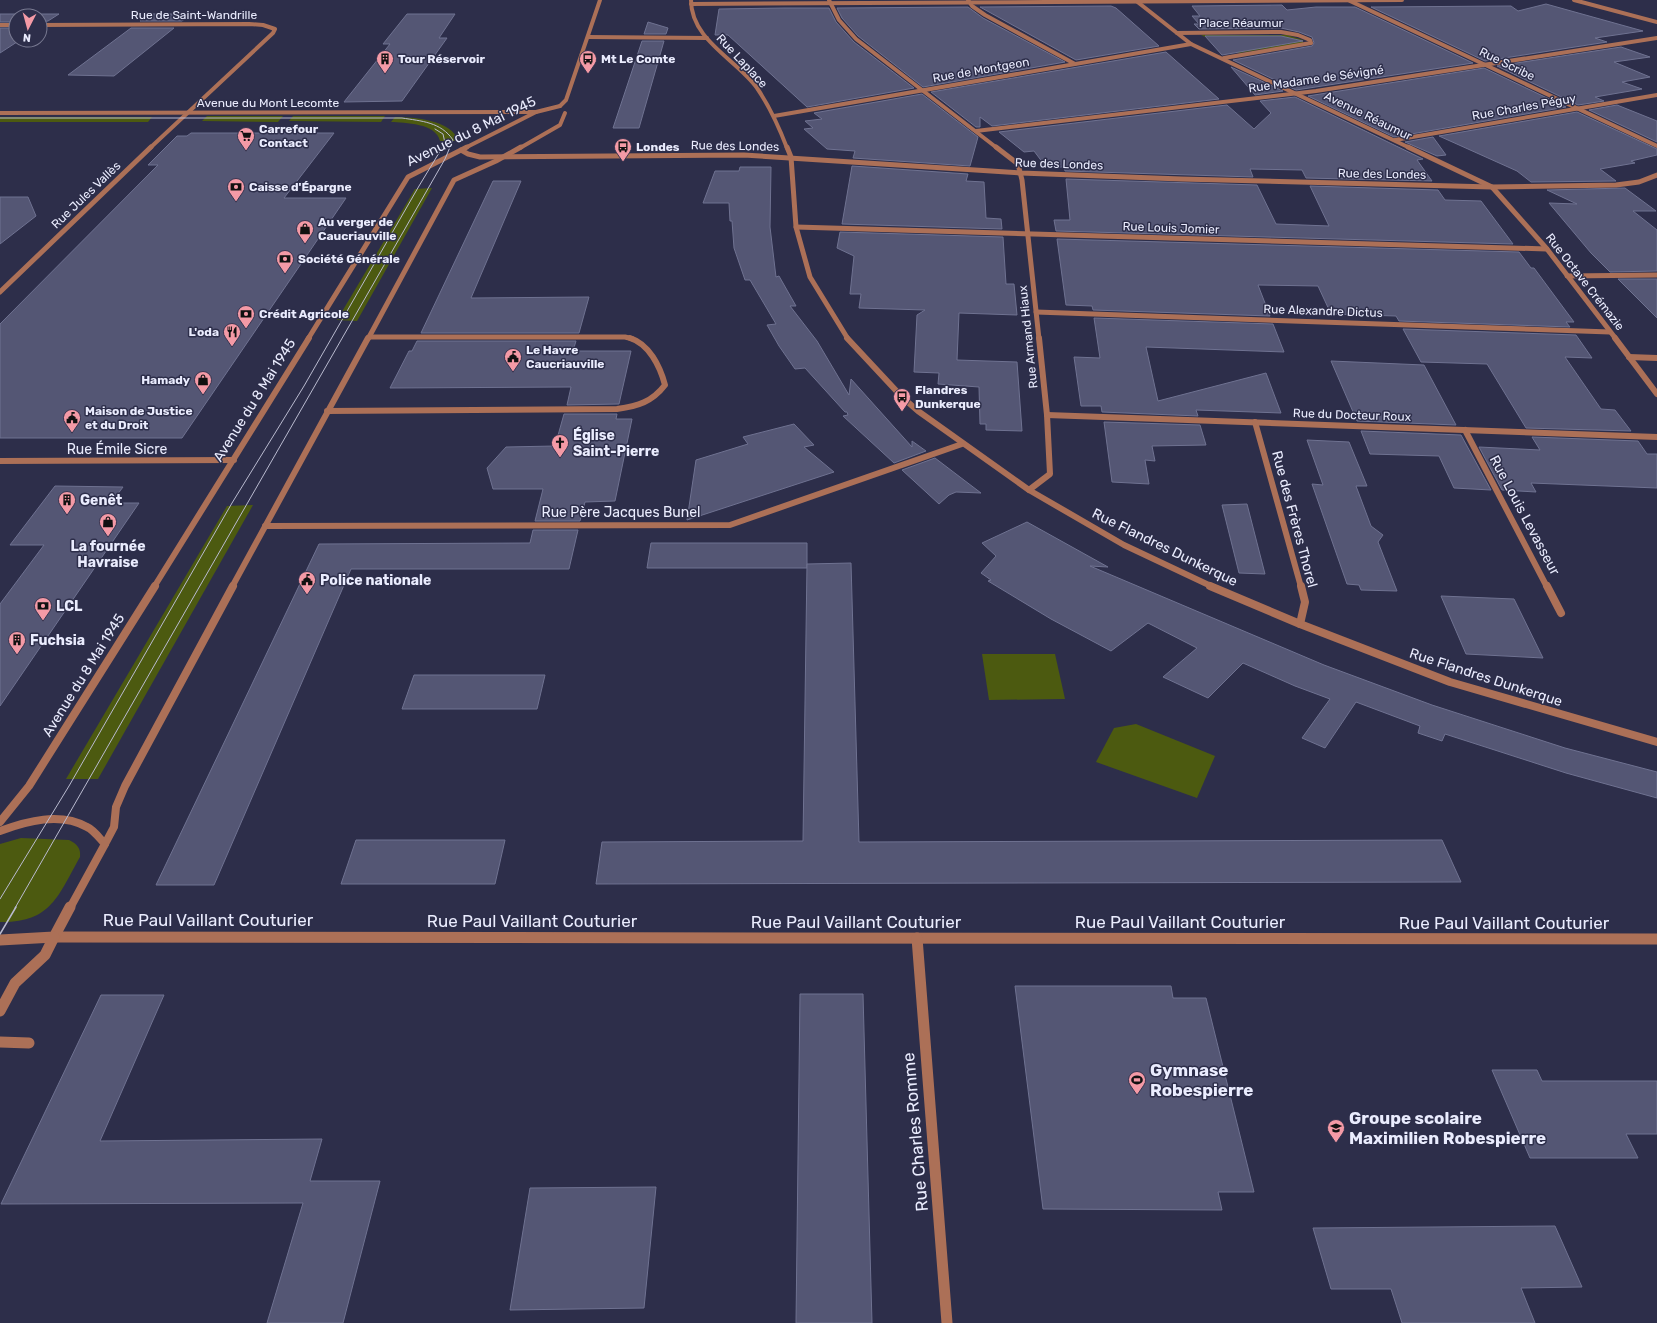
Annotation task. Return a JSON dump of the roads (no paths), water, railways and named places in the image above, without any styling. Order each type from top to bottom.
[{"type":"street","points":[[566,113],[560,106],[566,100],[600,0]]},
{"type":"street","name":"Rue Scribe","points":[[1348,0],[1657,146]]},
{"type":"street","points":[[691,2],[1402,0]]},
{"type":"street","points":[[1574,0],[1657,22]]},
{"type":"street","points":[[969,1],[972,6],[985,16],[1075,64]]},
{"type":"street","name":"Avenue Réaumur","points":[[1136,1],[1191,44],[1298,93],[1492,187]]},
{"type":"street","name":"Rue Laplace","points":[[691,2],[695,21],[707,38],[756,86],[774,116],[791,157]]},
{"type":"street","points":[[830,2],[839,20],[856,39],[1018,164],[1021,173]]},
{"type":"street","name":"Rue de Saint-Wandrille","points":[[48,25],[250,24],[263,25],[275,29],[273,33],[188,113]]},
{"type":"street","name":"Place Réaumur","points":[[1177,33],[1292,33],[1310,40],[1311,43],[1224,58]]},
{"type":"street","points":[[588,37],[707,38]]},
{"type":"street","name":"Rue Madame de Sévigné","points":[[976,131],[1298,93],[1657,38]]},
{"type":"street","name":"Rue de Montgeon","points":[[774,116],[1191,44]]},
{"type":"street","name":"Rue Charles Péguy","points":[[1395,140],[1657,95]]},
{"type":"street","name":"Avenue du 8 Mai 1945","points":[[0,822],[29,786],[234,460],[408,177],[536,112],[560,106]]},
{"type":"street","points":[[536,112],[566,113]]},
{"type":"street","name":"Avenue du Mont Lecomte","points":[[0,113],[536,112]]},
{"type":"street","name":"Rue Jules Vallès","points":[[0,292],[188,113]]},
{"type":"street","points":[[0,1011],[15,983],[45,955],[114,827],[116,807],[125,786],[450,186],[454,180],[504,157],[554,130],[560,126],[566,113]]},
{"type":"street","name":"Rue des Londes","points":[[460,150],[465,154],[477,157],[744,155],[1021,173],[1181,179],[1492,187],[1616,185],[1639,182],[1651,178],[1657,179]]},
{"type":"street","name":"Rue Flandres Dunkerque","points":[[791,157],[796,227],[810,277],[846,337],[902,397],[962,444],[1029,490],[1124,545],[1196,580],[1300,624],[1450,682],[1657,742]]},
{"type":"street","name":"Rue Armand Hiaux","points":[[1021,173],[1029,234],[1047,415],[1050,474],[1029,490]]},
{"type":"street","points":[[1651,178],[1657,175]]},
{"type":"street","name":"Rue Octave Crémazie","points":[[1492,187],[1547,249],[1657,394]]},
{"type":"street","name":"Rue Louis Jomier","points":[[796,227],[1547,249]]},
{"type":"street","points":[[1567,276],[1657,275]]},
{"type":"street","name":"Rue Alexandre Dictus","points":[[1036,312],[1610,332]]},
{"type":"street","points":[[327,411],[617,409],[638,406],[651,401],[658,395],[665,385],[664,378],[643,345],[625,337],[369,338]]},
{"type":"street","points":[[1629,357],[1657,358]]},
{"type":"street","name":"Rue du Docteur Roux","points":[[1047,415],[1657,437]]},
{"type":"street","name":"Rue des Frères Thorel","points":[[1255,422],[1304,602],[1300,624]]},
{"type":"street","name":"Rue Louis Levasseur","points":[[1465,430],[1561,613]]},
{"type":"street","name":"Rue Père Jacques Bunel","points":[[265,526],[730,525],[962,444]]},
{"type":"street","name":"Rue Émile Sicre","points":[[0,461],[234,460]]},
{"type":"street","points":[[0,831],[20,824],[48,819],[64,820],[88,827],[105,844]]},
{"type":"street","name":"Rue Paul Vaillant Couturier","points":[[0,940],[54,937],[1657,939]]},
{"type":"street","name":"Rue Charles Romme","points":[[917,938],[947,1323]]},
{"type":"street","points":[[0,1042],[30,1043]]},
{"type":"tram line","points":[[0,118],[402,118],[430,123],[437,126],[443,129],[453,140],[445,159],[15,908]]},
{"type":"tram line","points":[[0,899],[69,786],[232,503],[304,386],[445,143],[443,134],[435,129]]},
{"type":"tram line","points":[[0,934],[16,907]]},
{"type":"place","name":"Tour Réservoir","points":[[385,74]]},
{"type":"place","name":"Mt Le Comte","points":[[588,74]]},
{"type":"place","name":"Carrefour Contact","points":[[246,151]]},
{"type":"place","name":"Londes","points":[[623,162]]},
{"type":"place","name":"Caisse d'Épargne","points":[[236,202]]},
{"type":"place","name":"Au verger de Caucriauville","points":[[305,244]]},
{"type":"place","name":"Société Générale","points":[[285,274]]},
{"type":"place","name":"Crédit Agricole","points":[[246,329]]},
{"type":"place","name":"L'oda","points":[[232,347]]},
{"type":"place","name":"Le Havre Caucriauville","points":[[513,372]]},
{"type":"place","name":"Hamady","points":[[203,395]]},
{"type":"place","name":"Flandres Dunkerque","points":[[902,412]]},
{"type":"place","name":"Maison de Justice et du Droit","points":[[72,433]]},
{"type":"place","name":"Église Saint-Pierre","points":[[560,458]]},
{"type":"place","name":"Genêt","points":[[67,515]]},
{"type":"place","name":"La fournée Havraise","points":[[108,537]]},
{"type":"place","name":"Police nationale","points":[[307,595]]},
{"type":"place","name":"LCL","points":[[43,621]]},
{"type":"place","name":"Fuchsia","points":[[17,655]]},
{"type":"place","name":"Gymnase Robespierre","points":[[1137,1095]]},
{"type":"place","name":"Groupe scolaire Maximilien Robespierre","points":[[1336,1143]]}]
